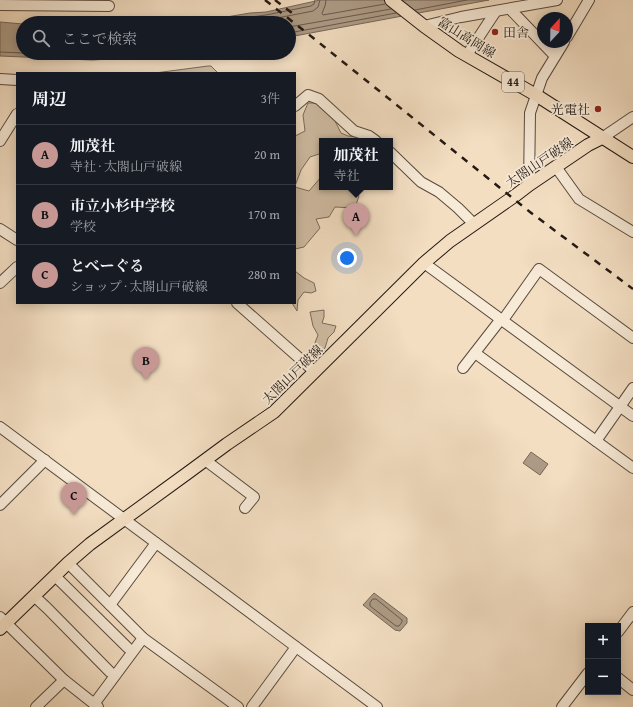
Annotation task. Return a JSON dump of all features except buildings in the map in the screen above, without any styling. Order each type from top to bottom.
[{"type":"main road","name":"富山高岡線","points":[[391,0],[424,26],[467,55],[536,95],[633,157]]},
{"type":"main road","name":"太閤山戸破線","points":[[2,623],[34,596],[90,544],[227,444],[274,412],[424,263],[450,241],[588,145],[602,138]]},
{"type":"street","points":[[424,26],[461,17],[557,0]]},
{"type":"street","points":[[573,27],[589,0]]},
{"type":"street","points":[[0,5],[108,6]]},
{"type":"street","points":[[510,9],[555,56]]},
{"type":"street","points":[[467,55],[496,11]]},
{"type":"street","points":[[529,185],[530,113],[542,78],[560,48]]},
{"type":"street","points":[[0,79],[16,80]]},
{"type":"street","points":[[296,105],[308,95],[319,99],[354,131],[372,138]]},
{"type":"street","points":[[0,141],[16,116]]},
{"type":"street","points":[[602,138],[633,117]]},
{"type":"street","points":[[393,155],[420,182],[439,192],[474,224]]},
{"type":"street","points":[[556,167],[579,199],[633,232]]},
{"type":"street","points":[[1,231],[16,239]]},
{"type":"street","points":[[424,263],[633,416]]},
{"type":"street","points":[[0,283],[16,268]]},
{"type":"street","points":[[463,368],[502,320],[539,269],[633,338]]},
{"type":"street","points":[[238,304],[315,372]]},
{"type":"street","points":[[475,353],[633,468]]},
{"type":"street","points":[[596,441],[633,388]]},
{"type":"street","points":[[0,427],[377,707]]},
{"type":"street","points":[[0,505],[45,460]]},
{"type":"street","points":[[205,460],[254,496],[245,508]]},
{"type":"street","points":[[110,605],[156,543]]},
{"type":"street","points":[[68,563],[143,638],[238,707]]},
{"type":"street","points":[[55,576],[128,648]]},
{"type":"street","points":[[34,596],[110,672]]},
{"type":"street","points":[[621,628],[633,612]]},
{"type":"street","points":[[2,623],[64,680],[96,706],[143,638]]},
{"type":"street","points":[[252,707],[296,647]]},
{"type":"street","points":[[562,707],[585,677]]},
{"type":"street","points":[[36,707],[64,680]]},
{"type":"street","points":[[621,680],[633,690]]},
{"type":"shaded area","points":[[211,66],[217,72],[163,72]]},
{"type":"shaded area","points":[[308,103],[318,103],[333,117],[341,133],[348,136],[363,138],[319,138],[319,154],[310,157],[301,170],[296,183],[296,136],[305,131],[303,115]]},
{"type":"shaded area","points":[[319,179],[319,190],[355,190],[359,196],[355,208],[335,207],[329,217],[316,219],[320,228],[304,247],[296,249],[296,187],[309,191]]},
{"type":"shaded area","points":[[296,272],[314,283],[316,291],[311,293],[304,292],[298,300],[297,311],[293,304],[296,304]]},
{"type":"shaded area","points":[[324,310],[322,323],[336,326],[334,332],[328,338],[325,348],[317,356],[313,348],[318,335],[313,326],[310,312]]},
{"type":"water","points":[[320,0],[489,0],[296,36],[296,16],[232,16],[266,12]]},
{"type":"water","points":[[0,22],[16,23],[16,57],[0,56]]},
{"type":"water","points":[[531,452],[548,464],[540,475],[523,463]]},
{"type":"water","points":[[374,593],[407,618],[407,623],[400,631],[395,630],[363,605]]},
{"type":"railway","points":[[265,0],[285,16]]},
{"type":"railway","points":[[275,0],[296,16]]},
{"type":"railway","points":[[296,24],[530,212],[633,289]]},
{"type":"place","name":"田舎","points":[[495,32]]},
{"type":"place","name":"光電社","points":[[598,109]]},
{"type":"place","name":"加茂社","points":[[356,236]]},
{"type":"place","name":"市立小杉中学校","points":[[146,380]]},
{"type":"place","name":"とべーぐる","points":[[74,515]]}]
